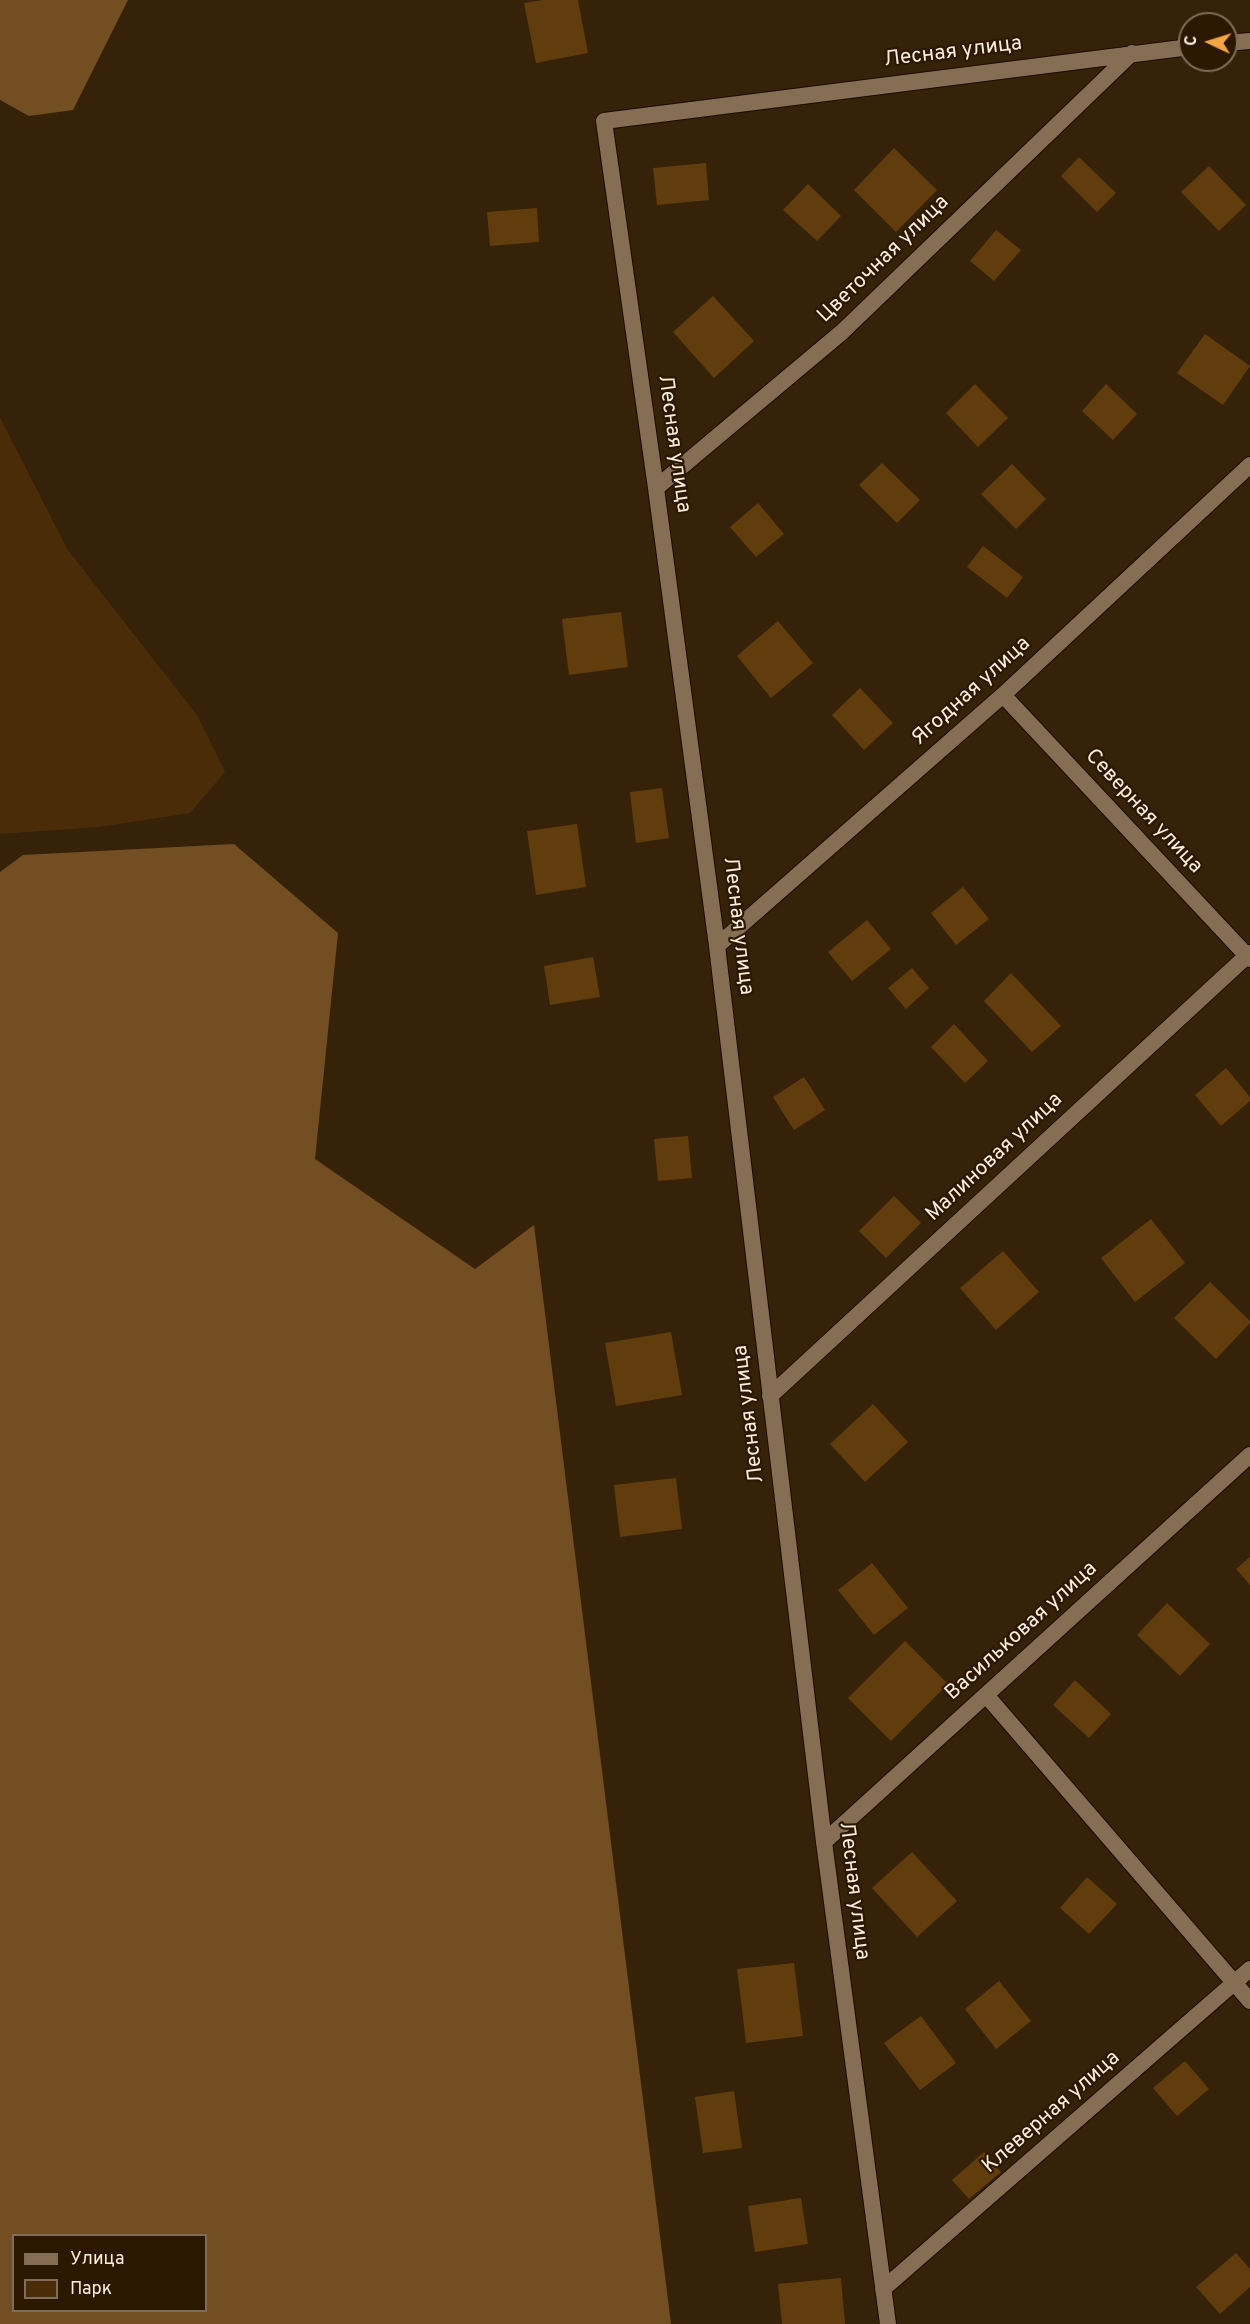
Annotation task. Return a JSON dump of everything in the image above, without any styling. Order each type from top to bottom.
[{"type":"street","name":"Лесная улица","points":[[888,2324],[824,1842],[717,946],[604,121],[1178,48]]},
{"type":"street","name":"Цветочная улица","points":[[656,488],[842,332],[1132,53]]},
{"type":"street","name":"Ягодная улица","points":[[717,946],[1003,695],[1250,465]]},
{"type":"street","name":"Северная улица","points":[[1003,695],[1249,956]]},
{"type":"street","name":"Малиновая улица","points":[[770,1396],[1249,956]]},
{"type":"street","name":"Васильковая улица","points":[[824,1842],[1250,1455]]},
{"type":"street","points":[[986,1695],[1250,2001]]},
{"type":"street","name":"Клеверная улица","points":[[884,2289],[1250,1969]]},
{"type":"green space","points":[[0,417],[67,549],[197,715],[225,772],[190,813],[99,827],[0,834]]},
{"type":"shaded area","points":[[0,0],[128,0],[73,110],[29,116],[0,100]]},
{"type":"shaded area","points":[[234,844],[338,933],[315,1159],[475,1269],[534,1225],[671,2324],[0,2324],[0,872],[23,855]]},
{"type":"building","points":[[543,0],[578,0],[588,53],[536,63],[524,3]]},
{"type":"building","points":[[894,148],[937,190],[896,232],[854,190]]},
{"type":"building","points":[[1079,157],[1116,193],[1097,212],[1061,176]]},
{"type":"building","points":[[706,163],[709,200],[657,205],[653,168]]},
{"type":"building","points":[[1209,166],[1246,205],[1219,231],[1181,192]]},
{"type":"building","points":[[808,184],[841,216],[817,241],[783,210]]},
{"type":"building","points":[[537,208],[539,242],[490,246],[487,212]]},
{"type":"building","points":[[996,230],[1021,250],[994,281],[970,261]]},
{"type":"building","points":[[713,296],[754,341],[714,378],[673,332]]},
{"type":"building","points":[[1205,334],[1250,366],[1223,405],[1177,373]]},
{"type":"building","points":[[975,384],[1008,418],[978,447],[946,413]]},
{"type":"building","points":[[1106,384],[1137,414],[1113,440],[1082,411]]},
{"type":"building","points":[[882,463],[920,500],[897,523],[859,485]]},
{"type":"building","points":[[1012,464],[1046,499],[1016,529],[981,494]]},
{"type":"building","points":[[758,503],[784,534],[756,557],[730,527]]},
{"type":"building","points":[[983,546],[1023,577],[1007,598],[967,567]]},
{"type":"building","points":[[621,612],[628,667],[569,675],[562,619]]},
{"type":"building","points":[[778,621],[813,663],[771,698],[737,656]]},
{"type":"building","points":[[860,688],[893,723],[864,750],[832,715]]},
{"type":"building","points":[[662,788],[669,838],[636,843],[630,792]]},
{"type":"building","points":[[577,824],[586,887],[536,895],[527,831]]},
{"type":"building","points":[[963,887],[989,919],[956,945],[931,913]]},
{"type":"building","points":[[867,920],[891,949],[852,981],[828,952]]},
{"type":"building","points":[[593,957],[600,997],[550,1005],[544,966]]},
{"type":"building","points":[[912,968],[929,988],[906,1009],[888,988]]},
{"type":"building","points":[[1011,973],[1061,1026],[1032,1052],[984,1001]]},
{"type":"building","points":[[954,1024],[988,1061],[965,1083],[931,1047]]},
{"type":"building","points":[[1226,1068],[1250,1097],[1250,1101],[1221,1126],[1195,1095]]},
{"type":"building","points":[[804,1077],[825,1110],[794,1130],[773,1097]]},
{"type":"building","points":[[688,1136],[692,1178],[658,1181],[654,1139]]},
{"type":"building","points":[[894,1196],[921,1223],[886,1258],[859,1231]]},
{"type":"building","points":[[1151,1219],[1185,1263],[1135,1302],[1101,1258]]},
{"type":"building","points":[[1003,1251],[1039,1292],[996,1330],[960,1288]]},
{"type":"building","points":[[1210,1282],[1250,1321],[1216,1359],[1174,1318]]},
{"type":"building","points":[[671,1332],[682,1395],[616,1406],[605,1343]]},
{"type":"building","points":[[873,1404],[908,1442],[865,1482],[830,1444]]},
{"type":"building","points":[[676,1478],[682,1529],[620,1537],[614,1485]]},
{"type":"building","points":[[1250,1557],[1250,1585],[1236,1569]]},
{"type":"building","points":[[872,1563],[908,1608],[874,1635],[838,1590]]},
{"type":"building","points":[[1167,1603],[1210,1644],[1180,1676],[1137,1635]]},
{"type":"building","points":[[905,1641],[948,1684],[891,1741],[848,1698]]},
{"type":"building","points":[[1075,1680],[1111,1714],[1089,1738],[1053,1705]]},
{"type":"building","points":[[912,1852],[957,1901],[917,1937],[872,1888]]},
{"type":"building","points":[[1087,1877],[1117,1904],[1089,1934],[1060,1908]]},
{"type":"building","points":[[794,1963],[803,2036],[746,2043],[737,1969]]},
{"type":"building","points":[[999,1981],[1031,2021],[996,2049],[965,2009]]},
{"type":"building","points":[[921,2016],[956,2063],[920,2090],[884,2043]]},
{"type":"building","points":[[1185,2061],[1209,2089],[1177,2116],[1153,2088]]},
{"type":"building","points":[[734,2091],[742,2148],[703,2153],[695,2097]]},
{"type":"building","points":[[984,2152],[1001,2172],[969,2199],[952,2180]]},
{"type":"building","points":[[801,2198],[808,2244],[755,2252],[748,2206]]},
{"type":"building","points":[[1236,2253],[1250,2269],[1250,2287],[1220,2314],[1196,2287]]},
{"type":"building","points":[[841,2278],[845,2324],[782,2324],[778,2284]]}]
